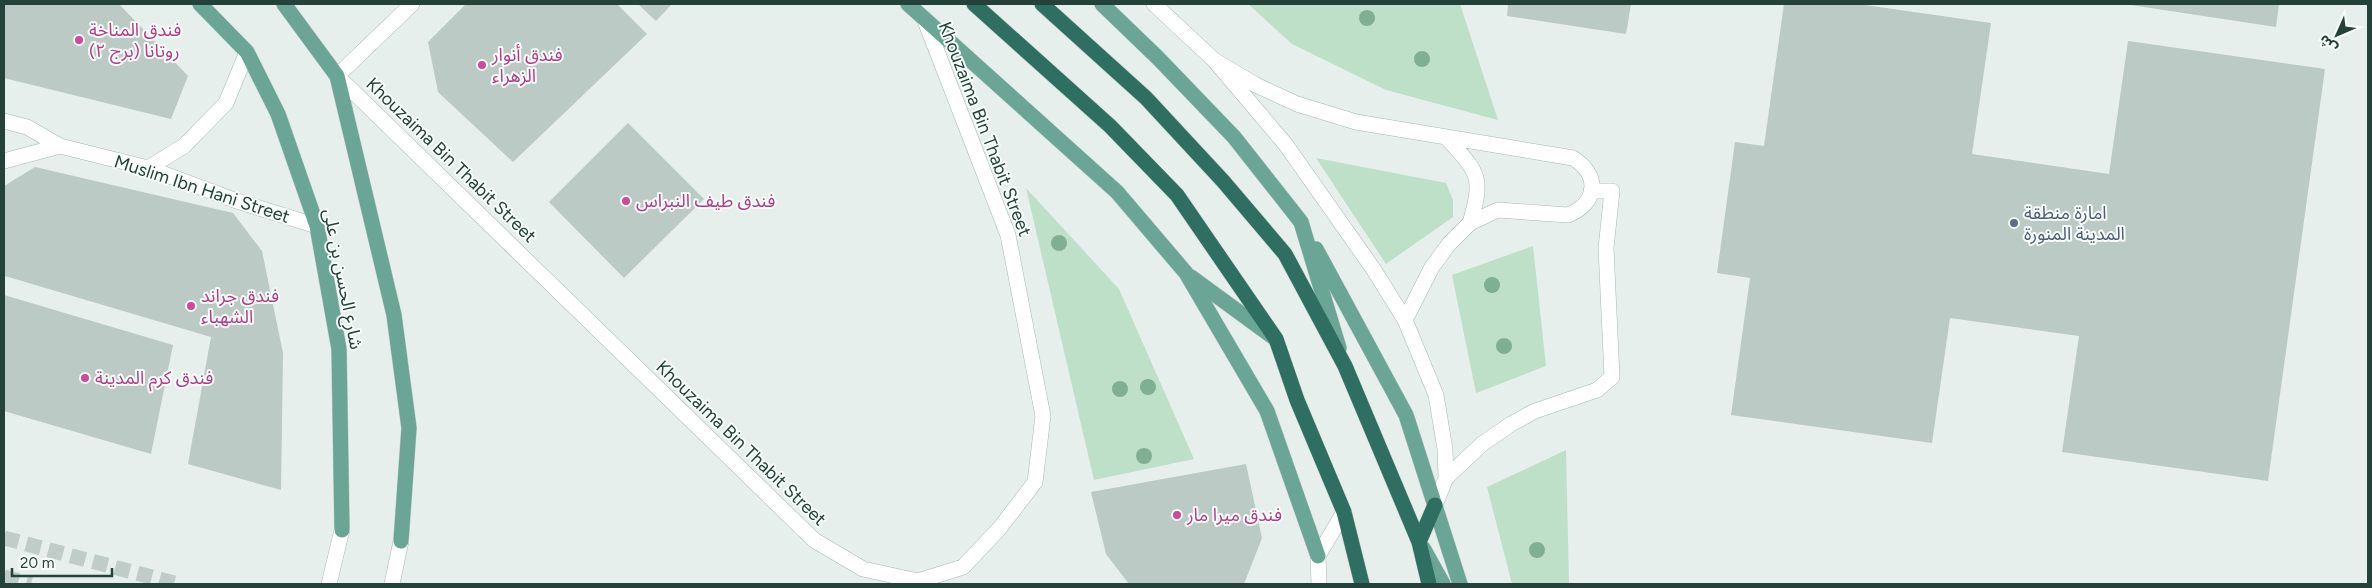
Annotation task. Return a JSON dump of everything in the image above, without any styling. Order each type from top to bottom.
[{"type":"highway","points":[[974,4],[1110,126],[1177,195],[1276,339],[1297,400],[1344,512],[1362,584]]},
{"type":"highway","points":[[1042,4],[1146,98],[1223,181],[1285,254],[1345,366],[1419,542],[1429,584]]},
{"type":"highway","points":[[1419,542],[1435,505]]},
{"type":"main road","points":[[200,4],[247,52]]},
{"type":"main road","name":"Khouzaima Bin Thabit Street","points":[[284,4],[337,76]]},
{"type":"main road","points":[[908,4],[1116,192],[1186,273],[1267,411],[1318,556]]},
{"type":"main road","points":[[1102,4],[1158,58],[1234,137],[1301,222],[1406,415],[1460,584]]},
{"type":"main road","name":"شارع الحسن بن على","points":[[247,52],[278,114],[317,226],[339,349],[342,530]]},
{"type":"main road","points":[[337,76],[394,315],[409,428],[401,541]]},
{"type":"main road","points":[[1301,222],[1345,366]]},
{"type":"main road","points":[[1186,273],[1276,339]]},
{"type":"main road","points":[[1419,542],[1443,584]]},
{"type":"street","points":[[337,76],[412,4]]},
{"type":"street","points":[[1154,4],[1214,60],[1286,145],[1374,270],[1405,320],[1436,395],[1445,448],[1446,478],[1435,505]]},
{"type":"street","name":"Khouzaima Bin Thabit Street","points":[[337,76],[814,540],[863,569],[918,581],[962,567],[999,529],[1035,482],[1043,416],[1008,235],[924,18]]},
{"type":"street","points":[[148,168],[184,146],[226,103],[247,52]]},
{"type":"street","points":[[1214,60],[1256,86],[1297,104],[1356,122],[1573,158],[1588,171],[1592,181],[1592,191],[1583,207],[1568,215],[1498,210],[1470,223],[1449,244],[1432,267],[1405,320]]},
{"type":"street","name":"Muslim Ibn Hani Street","points":[[4,121],[27,127],[60,146],[148,168],[237,201],[317,226]]},
{"type":"street","points":[[1446,137],[1468,162],[1477,178],[1477,197],[1470,223]]},
{"type":"street","points":[[4,161],[60,146]]},
{"type":"street","points":[[1446,478],[1482,444],[1511,424],[1535,411],[1597,390],[1612,377],[1606,248],[1612,191],[1592,191]]},
{"type":"street","points":[[1309,584],[1318,556],[1344,512]]},
{"type":"street","name":"شارع الحسن بن على","points":[[329,584],[342,530]]},
{"type":"street","points":[[392,584],[401,541]]},
{"type":"street","points":[[1318,556],[1319,584]]},
{"type":"green space","points":[[1248,4],[1460,4],[1498,120],[1386,90],[1292,44]]},
{"type":"green space","points":[[1316,158],[1446,183],[1453,200],[1453,217],[1386,264]]},
{"type":"green space","points":[[1026,188],[1119,289],[1194,459],[1094,480]]},
{"type":"green space","points":[[1533,246],[1546,366],[1476,393],[1452,275]]},
{"type":"green space","points":[[1566,450],[1569,584],[1512,584],[1487,487]]},
{"type":"building","name":"فندق المناخة روتانا (برج ٢)","points":[[4,4],[119,4],[188,76],[171,119],[4,78]]},
{"type":"building","points":[[466,4],[617,4],[647,34],[513,162],[438,92],[428,42]]},
{"type":"building","points":[[638,4],[672,4],[656,21]]},
{"type":"building","points":[[1508,4],[1631,4],[1626,34],[1507,16]]},
{"type":"building","name":"امارة منطقة المدينة المنورة","points":[[1784,4],[1858,4],[1991,23],[1972,154],[2109,174],[2128,41],[2325,69],[2268,481],[2062,452],[2079,336],[1950,318],[1932,443],[1731,415],[1750,278],[1717,273],[1735,142],[1764,146]]},
{"type":"building","points":[[2124,4],[2279,4],[2276,27]]},
{"type":"building","name":"فندق طيف النبراس","points":[[628,123],[704,199],[624,278],[549,202]]},
{"type":"building","name":"فندق جراند الشهباء","points":[[35,167],[233,213],[262,251],[283,353],[281,490],[188,464],[211,337],[5,276],[4,186]]},
{"type":"building","name":"فندق كرم المدينة","points":[[4,295],[173,345],[151,454],[4,411]]},
{"type":"building","name":"فندق ميرا مار","points":[[1246,464],[1262,538],[1244,584],[1129,584],[1106,554],[1091,492]]},
{"type":"tunnel","points":[[4,538],[178,584]]},
{"type":"tunnel","points":[[4,577],[31,584]]},
{"type":"place","name":"فندق المناخة روتانا (برج ٢)","points":[[79,40]]},
{"type":"place","name":"فندق أنوار الزهراء","points":[[482,65]]},
{"type":"place","name":"فندق طيف النبراس","points":[[626,201]]},
{"type":"place","name":"امارة منطقة المدينة المنورة","points":[[2014,223]]},
{"type":"place","name":"فندق جراند الشهباء","points":[[191,306]]},
{"type":"place","name":"فندق كرم المدينة","points":[[85,378]]},
{"type":"place","name":"فندق ميرا مار","points":[[1177,515]]}]
